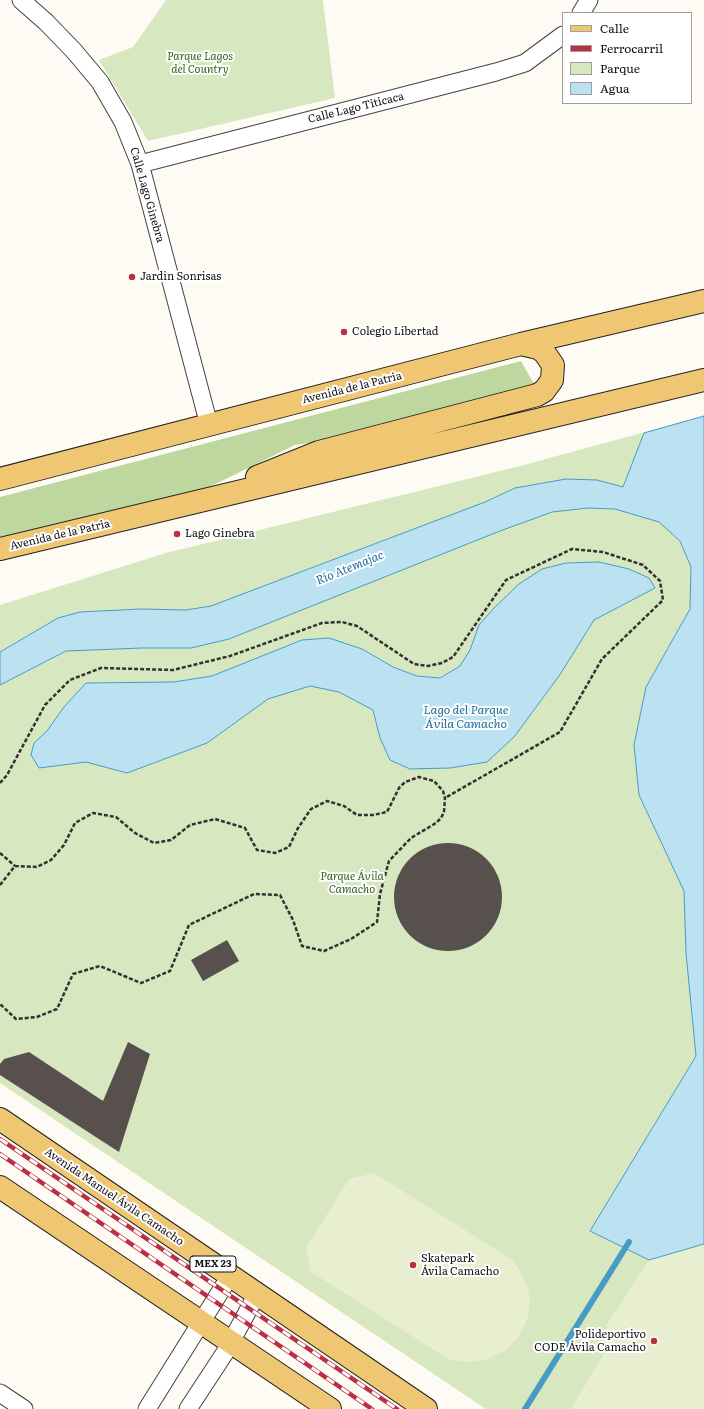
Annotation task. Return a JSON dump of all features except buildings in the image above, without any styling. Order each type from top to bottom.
[{"type":"main road","name":"Avenida de la Patria","points":[[0,479],[521,344],[704,301]]},
{"type":"main road","points":[[191,504],[319,452],[537,395],[549,386],[553,372],[553,365],[550,358],[538,348],[521,344]]},
{"type":"main road","name":"Avenida de la Patria","points":[[0,549],[704,380]]},
{"type":"main road","points":[[0,556],[26,543]]},
{"type":"main road","name":"Avenida Manuel Ávila Camacho","points":[[0,1120],[426,1409]]},
{"type":"main road","points":[[0,1187],[330,1409]]},
{"type":"street","name":"Calle Lago Ginebra","points":[[21,0],[46,22],[74,51],[100,82],[123,122],[140,164],[209,425]]},
{"type":"street","points":[[582,12],[589,0]]},
{"type":"street","name":"Calle Lago Titicaca","points":[[140,164],[496,72],[525,63],[562,36]]},
{"type":"street","points":[[147,1409],[200,1321],[230,1276]]},
{"type":"street","points":[[188,1409],[231,1342],[257,1294]]},
{"type":"street","points":[[0,1393],[24,1409]]},
{"type":"path","points":[[0,783],[7,775],[45,705],[70,680],[101,668],[173,670],[230,656],[322,623],[342,622],[357,626],[414,664],[428,666],[442,663],[454,658],[506,580],[572,549],[603,552],[643,565],[660,581],[663,600],[602,659],[560,732],[445,798]]},
{"type":"path","points":[[0,853],[14,866],[37,867],[51,860],[64,845],[75,823],[93,813],[116,817],[135,833],[154,843],[171,840],[190,826],[215,819],[245,828],[257,850],[275,853],[289,847],[298,828],[311,809],[327,801],[344,806],[357,815],[373,815],[387,812],[399,788],[405,782],[419,777],[434,781],[443,791],[445,798],[444,812],[441,818],[436,823],[411,838],[388,861],[380,894],[377,922],[351,939],[324,951],[302,946],[293,920],[280,894],[254,894],[189,925],[170,971],[141,984],[100,966],[73,974],[57,1009],[37,1017],[16,1019],[0,1004]]},
{"type":"path","points":[[0,886],[14,866]]},
{"type":"green space","name":"Parque Lagos del Country","points":[[166,0],[323,0],[335,98],[148,141],[99,60],[133,47]]},
{"type":"green space","points":[[521,361],[535,386],[449,422],[295,445],[193,495],[0,540],[0,497]]},
{"type":"green space","name":"Parque Ávila Camacho","points":[[704,416],[704,1409],[486,1409],[0,1083],[0,605],[166,553],[520,466]]},
{"type":"green space","name":"Skatepark Ávila Camacho","points":[[374,1173],[511,1259],[521,1272],[528,1287],[530,1304],[527,1320],[520,1335],[506,1350],[488,1359],[468,1362],[448,1359],[311,1272],[306,1248],[349,1179]]},
{"type":"green space","name":"Polideportivo CODE Ávila Camacho","points":[[704,1244],[704,1409],[571,1409],[602,1357],[607,1324],[649,1260]]},
{"type":"water","name":"Río Atemajac","points":[[704,416],[704,1244],[649,1260],[590,1231],[696,1056],[686,953],[684,891],[639,795],[634,745],[646,687],[690,609],[691,567],[680,541],[659,522],[615,509],[588,508],[552,512],[500,531],[229,639],[191,648],[66,651],[0,685],[0,652],[58,618],[80,612],[141,609],[186,610],[211,606],[485,502],[515,488],[566,479],[597,480],[623,487],[644,433]]},
{"type":"water","name":"Lago del Parque Ávila Camacho","points":[[599,562],[629,569],[649,578],[655,588],[594,620],[559,676],[514,737],[487,762],[450,768],[410,769],[390,760],[380,738],[373,710],[339,692],[310,686],[268,699],[207,743],[127,773],[86,762],[39,768],[31,755],[34,743],[47,731],[64,707],[86,683],[174,682],[212,676],[302,640],[329,638],[362,649],[393,667],[417,676],[440,678],[460,666],[470,650],[479,625],[519,584],[542,569],[566,563]]},
{"type":"waterway","points":[[525,1409],[629,1242]]},
{"type":"railway","points":[[0,1139],[397,1409]]},
{"type":"railway","points":[[0,1154],[372,1409]]},
{"type":"place","name":"Jardin Sonrisas","points":[[132,277]]},
{"type":"place","name":"Colegio Libertad","points":[[344,332]]},
{"type":"place","name":"Lago Ginebra","points":[[177,534]]},
{"type":"place","name":"Skatepark Ávila Camacho","points":[[413,1265]]},
{"type":"place","name":"Polideportivo CODE Ávila Camacho","points":[[654,1341]]}]
